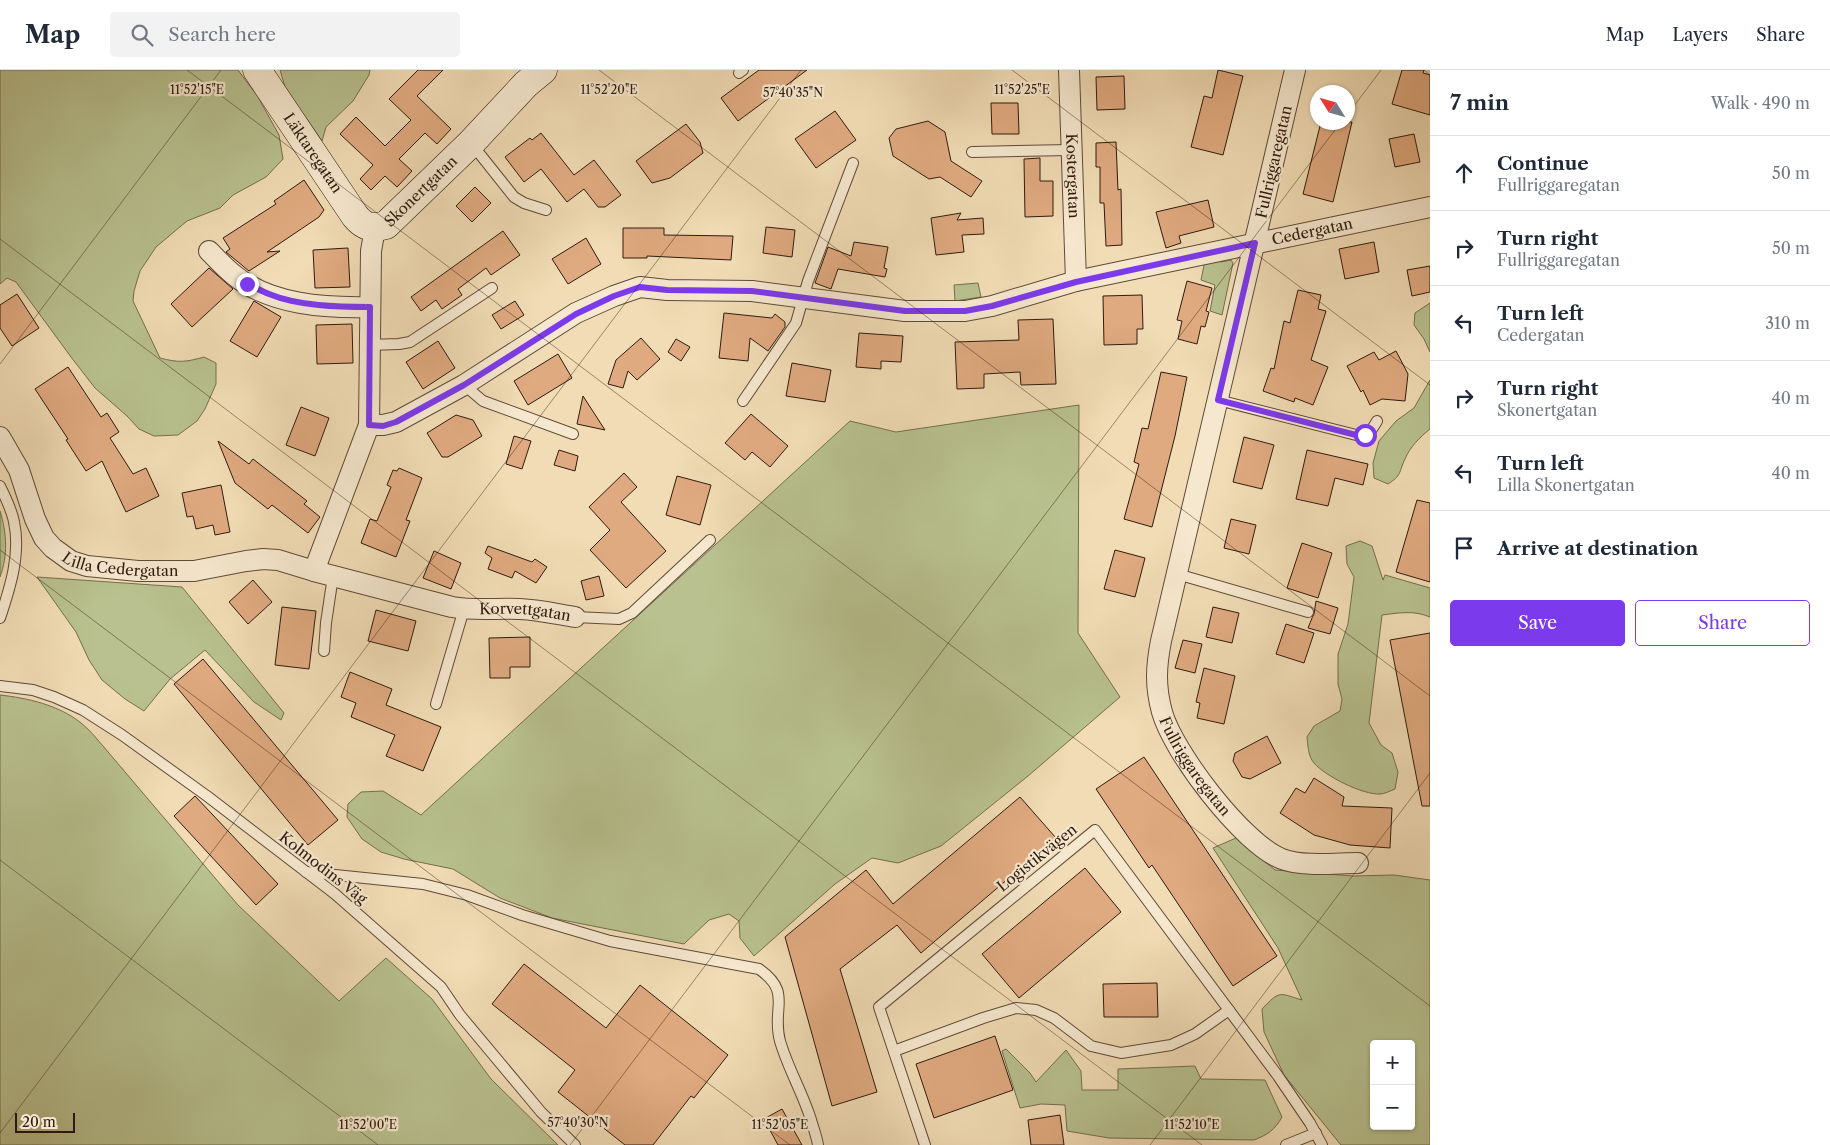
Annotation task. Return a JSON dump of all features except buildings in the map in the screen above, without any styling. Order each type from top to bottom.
[{"type":"street","name":"Läktaregatan","points":[[257,70],[354,216],[362,225],[375,228]]},
{"type":"street","name":"Skonertgatan","points":[[314,572],[369,425],[370,251],[375,228],[386,225],[471,142],[526,84],[543,70]]},
{"type":"street","name":"Kostergatan","points":[[1069,70],[1076,282]]},
{"type":"street","name":"Fullriggaregatan","points":[[1295,70],[1159,648],[1156,678],[1162,713],[1172,738],[1226,814],[1271,853],[1288,861],[1303,863],[1358,863]]},
{"type":"street","name":"Cedergatan","points":[[369,425],[383,426],[396,422],[464,385],[576,314],[614,296],[640,287],[667,290],[752,291],[905,311],[965,311],[992,306],[1076,282],[1430,207]]},
{"type":"street","points":[[209,251],[234,275],[247,284],[270,295],[334,308],[370,307]]},
{"type":"street","name":"Lilla Cedergatan","points":[[0,437],[19,470],[35,519],[44,538],[53,548],[71,561],[87,566],[138,571],[194,571],[263,559],[278,560],[314,572]]},
{"type":"street","name":"Korvettgatan","points":[[314,572],[464,609],[520,609],[546,611],[575,617]]},
{"type":"lane","points":[[471,142],[514,197],[524,203],[546,210]]},
{"type":"lane","points":[[972,152],[1072,150]]},
{"type":"lane","points":[[743,401],[796,323],[808,281],[853,163]]},
{"type":"lane","points":[[369,345],[410,342],[492,288]]},
{"type":"lane","points":[[464,385],[483,402],[574,434]]},
{"type":"lane","points":[[1218,400],[1360,436],[1370,432],[1376,421]]},
{"type":"lane","points":[[0,486],[14,522],[16,550],[9,593],[0,618]]},
{"type":"lane","name":"Korvettgatan","points":[[575,617],[619,619],[632,614],[710,540]]},
{"type":"lane","points":[[1177,574],[1308,612]]},
{"type":"lane","points":[[324,651],[333,576]]},
{"type":"lane","points":[[436,704],[464,609]]},
{"type":"lane","name":"Kolmodins Väg","points":[[0,686],[33,690],[83,710],[122,735],[207,796],[335,894],[441,987],[460,1015],[535,1105],[575,1145]]},
{"type":"lane","name":"Logistikvägen","points":[[925,1145],[879,1007],[1095,830],[1278,1076],[1322,1145]]},
{"type":"lane","points":[[305,872],[423,884],[467,895],[522,915],[610,941],[748,965],[759,969],[768,976],[778,989],[780,1042],[809,1111],[818,1145]]},
{"type":"lane","points":[[894,1051],[983,1018],[1016,1008],[1036,1010],[1054,1018],[1091,1046],[1120,1053],[1170,1045],[1195,1034],[1229,1010]]},
{"type":"lane","points":[[1286,1145],[1316,1134]]},
{"type":"green space","points":[[0,70],[238,70],[258,97],[279,135],[283,159],[266,177],[233,195],[220,208],[187,221],[156,247],[140,271],[133,301],[160,358],[182,361],[204,357],[216,363],[216,384],[205,409],[197,421],[178,435],[154,436],[139,429],[95,388],[16,282],[7,278],[0,284]]},
{"type":"green space","points":[[280,70],[370,70],[369,75],[353,101],[326,127],[322,141],[285,87]]},
{"type":"green space","points":[[1220,259],[1221,262],[1231,260],[1233,263],[1222,315],[1210,311],[1215,285],[1201,280],[1205,261]]},
{"type":"green space","points":[[978,283],[981,297],[955,301],[954,285]]},
{"type":"green space","points":[[1430,303],[1430,352],[1414,325],[1415,313]]},
{"type":"green space","points":[[1430,380],[1430,429],[1410,450],[1396,478],[1388,484],[1374,478],[1373,463],[1379,441],[1396,421],[1414,408]]},
{"type":"green space","points":[[1079,405],[1078,633],[1120,697],[1028,776],[941,846],[898,863],[872,858],[835,884],[754,956],[740,938],[739,921],[729,914],[709,920],[684,944],[552,918],[500,898],[453,869],[404,859],[381,852],[362,839],[347,817],[348,804],[361,792],[383,791],[421,815],[850,421],[896,432]]},
{"type":"green space","points":[[0,511],[6,544],[3,569],[0,577]]},
{"type":"green space","points":[[1360,541],[1372,546],[1383,580],[1385,575],[1430,588],[1430,617],[1412,613],[1382,615],[1369,723],[1381,745],[1392,753],[1398,772],[1395,789],[1380,794],[1355,788],[1335,779],[1319,768],[1311,757],[1307,737],[1314,726],[1340,711],[1342,699],[1338,684],[1338,654],[1348,624],[1354,577],[1347,564],[1346,546]]},
{"type":"green space","points":[[37,577],[182,587],[284,713],[281,720],[254,702],[205,650],[170,679],[144,711],[125,699],[102,680],[89,660],[76,632]]},
{"type":"green space","points":[[0,695],[32,700],[53,707],[63,711],[84,725],[238,905],[339,1001],[386,958],[432,999],[491,1079],[558,1145],[0,1145]]},
{"type":"green space","points":[[1236,838],[1275,870],[1353,876],[1394,875],[1430,880],[1430,1145],[1341,1145],[1284,1075],[1264,1032],[1262,1009],[1280,995],[1302,1000],[1278,948],[1213,848]]},
{"type":"green space","points":[[1006,1049],[1030,1073],[1036,1082],[1066,1050],[1081,1071],[1082,1090],[1118,1090],[1118,1069],[1195,1066],[1201,1079],[1265,1080],[1282,1117],[1270,1132],[1254,1140],[1109,1138],[1067,1131],[1065,1105],[1041,1104],[1020,1108],[1002,1051]]},
{"type":"route","points":[[247,284],[270,295],[289,300],[334,308],[370,307],[369,425],[383,426],[414,413],[464,385],[593,304],[640,287],[667,290],[752,291],[905,311],[965,311],[992,306],[1076,282],[1255,243],[1218,400],[1360,436],[1365,435]]}]
